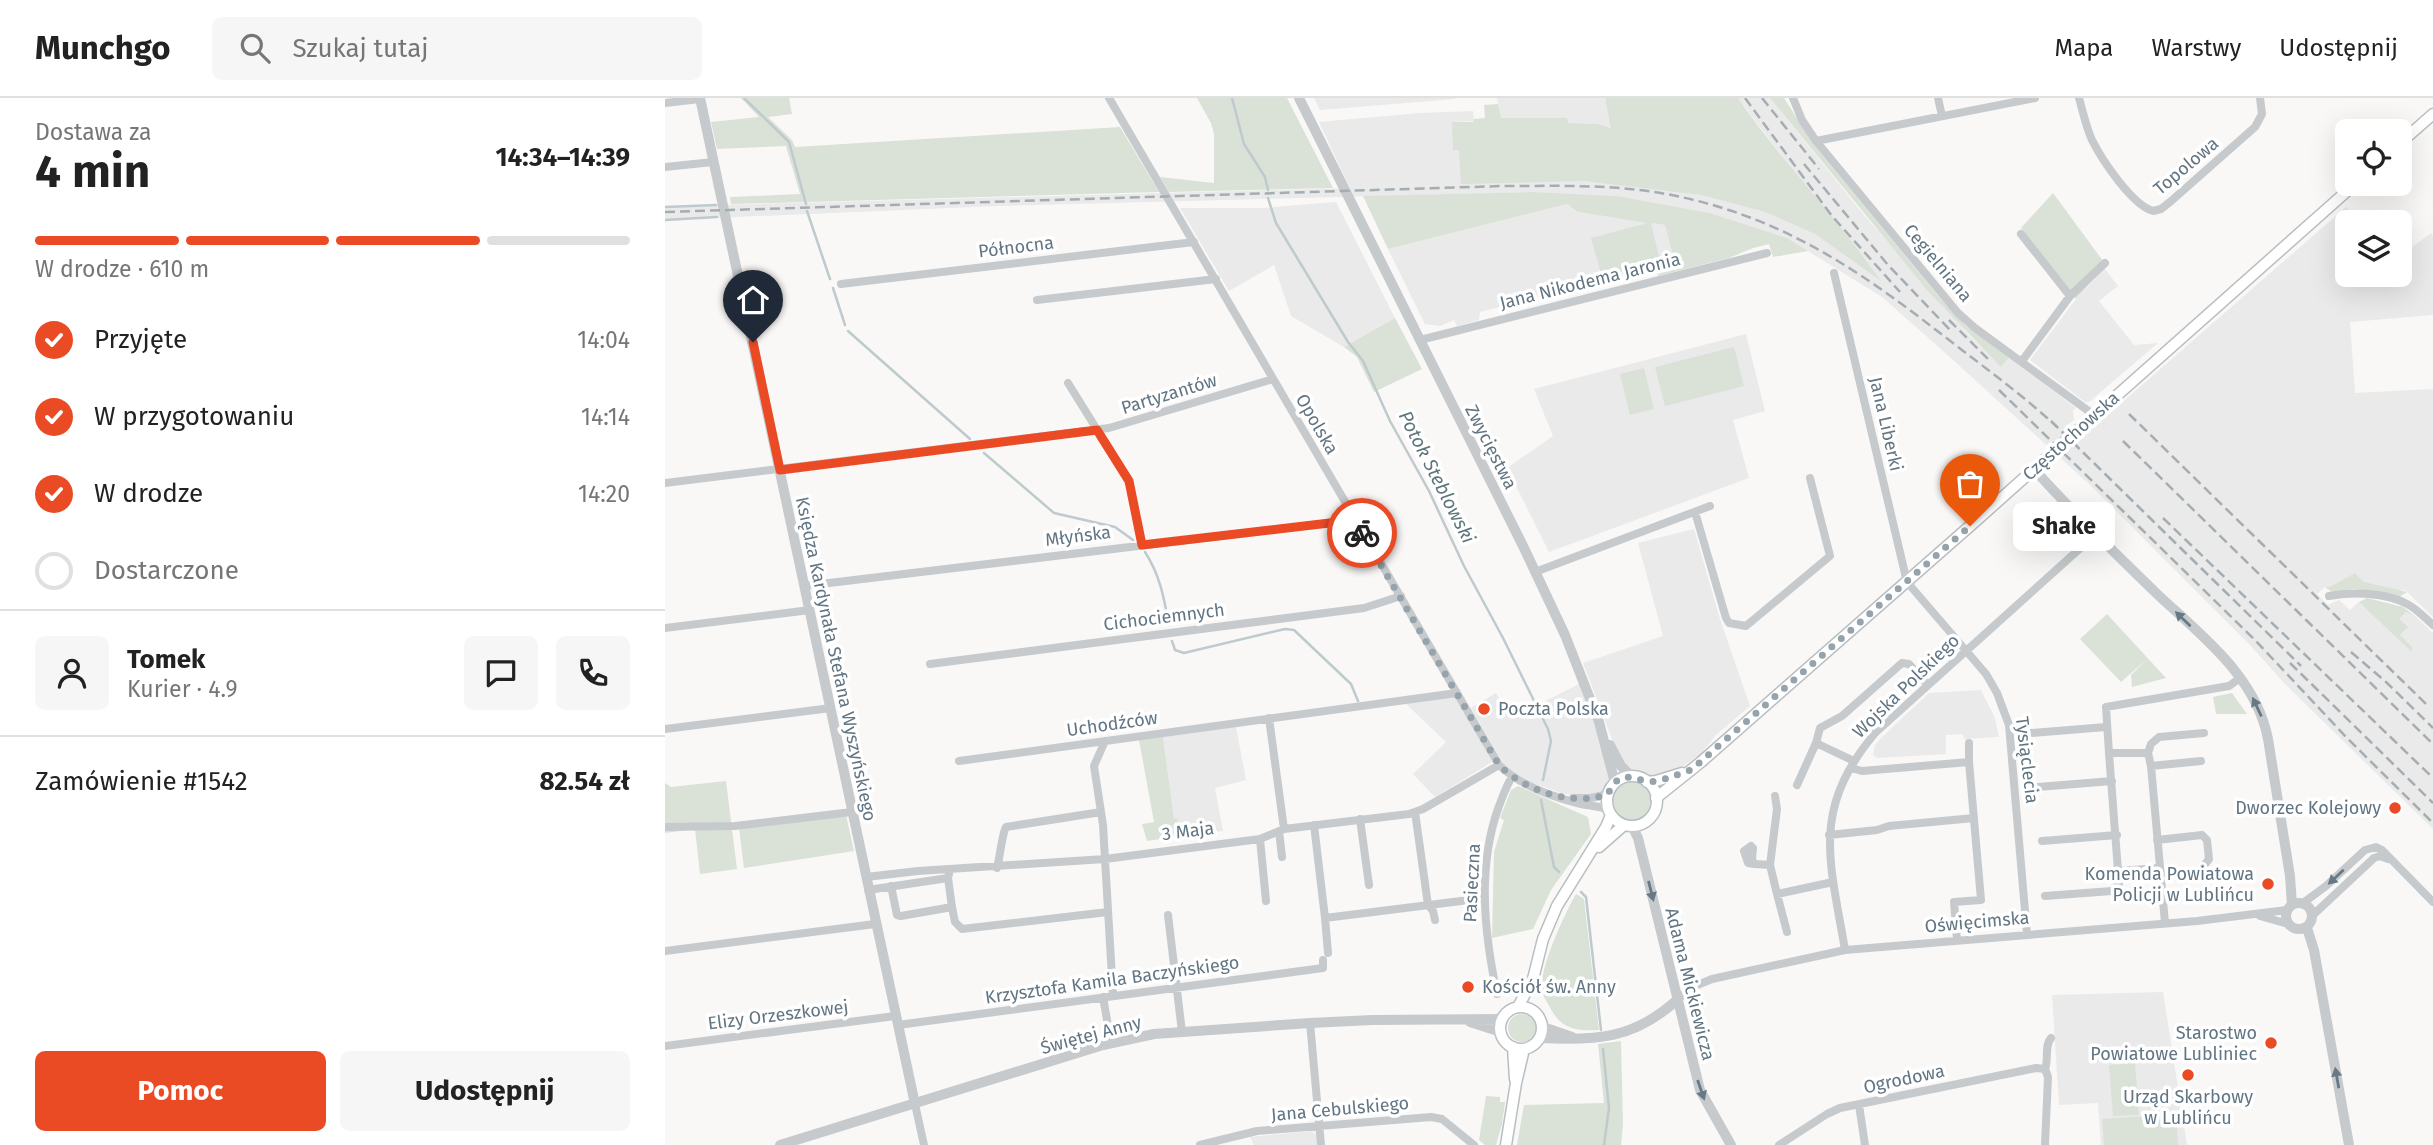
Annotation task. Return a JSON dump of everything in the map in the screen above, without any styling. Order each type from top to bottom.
[{"type":"main road","points":[[2412,133],[2433,114]]},
{"type":"main road","name":"Częstochowska","points":[[1656,798],[1907,582],[2341,196]]},
{"type":"main road","name":"Częstochowska","points":[[1647,782],[1691,770]]},
{"type":"main road","points":[[1532,1010],[1533,979],[1543,939],[1566,889],[1606,827],[1610,812],[1608,794],[1615,783],[1631,776],[1647,782],[1656,798],[1651,817],[1639,825],[1628,825],[1610,812]]},
{"type":"main road","points":[[1583,864],[1628,825]]},
{"type":"main road","points":[[1518,1007],[1533,979]]},
{"type":"main road","points":[[1518,1007],[1532,1010],[1540,1017],[1541,1033],[1536,1043],[1518,1048],[1507,1043],[1501,1032],[1502,1019],[1518,1007]]},
{"type":"main road","points":[[1506,1145],[1516,1083],[1518,1048]]},
{"type":"street","points":[[665,103],[700,98]]},
{"type":"street","name":"Księdza Kardynała Stefana Wyszyńskiego","points":[[700,98],[896,1021],[925,1145]]},
{"type":"street","name":"Opolska","points":[[1109,98],[1499,765]]},
{"type":"street","name":"Zwycięstwa","points":[[1299,98],[1535,572],[1565,635],[1599,722],[1621,766],[1631,776]]},
{"type":"street","name":"Cegielniana","points":[[1793,98],[1802,120],[1816,141],[1958,313],[2094,415]]},
{"type":"street","points":[[1938,98],[1942,116]]},
{"type":"street","points":[[1816,141],[2035,98]]},
{"type":"street","name":"Topolowa","points":[[2079,98],[2089,134],[2099,153],[2136,201],[2153,211],[2170,202],[2253,130],[2261,118],[2260,98]]},
{"type":"street","points":[[665,167],[713,162]]},
{"type":"street","points":[[2021,234],[2070,296]]},
{"type":"street","name":"Północna","points":[[842,284],[1194,242]]},
{"type":"street","name":"Jana Nikodema Jaronia","points":[[1420,340],[1767,253]]},
{"type":"street","points":[[2022,361],[2070,296],[2105,262]]},
{"type":"street","name":"Jana Liberki","points":[[1834,273],[1907,582]]},
{"type":"street","points":[[1037,300],[1216,279]]},
{"type":"street","name":"Partyzantów","points":[[665,483],[1097,430],[1273,379]]},
{"type":"street","points":[[1068,383],[1129,481],[1142,545]]},
{"type":"street","points":[[2034,469],[2096,534],[2227,660],[2255,701],[2268,739],[2290,876],[2290,907],[2286,917],[2288,924]]},
{"type":"street","points":[[1695,512],[1725,618],[1729,623],[1747,626],[1830,556],[1810,478]]},
{"type":"street","points":[[1535,572],[1710,506]]},
{"type":"street","name":"Młyńska","points":[[804,586],[1355,520]]},
{"type":"street","name":"Wojska Polskiego","points":[[1845,950],[1833,882],[1829,835],[1833,808],[1852,764],[1876,732],[2096,534]]},
{"type":"street","name":"Tysiąclecia","points":[[1907,582],[1967,649],[1997,693],[2010,725],[2027,934]]},
{"type":"street","points":[[2329,596],[2359,594],[2400,600],[2433,625]]},
{"type":"street","name":"Cichociemnych","points":[[930,664],[1364,608],[1401,596]]},
{"type":"street","points":[[665,628],[810,610]]},
{"type":"street","points":[[1797,785],[1820,728],[1842,716],[1902,663],[1909,664],[1927,684]]},
{"type":"street","points":[[2045,896],[2112,891],[2119,884],[2105,709],[2111,704],[2229,686],[2240,678]]},
{"type":"street","name":"Uchodźców","points":[[959,761],[1457,693]]},
{"type":"street","points":[[665,729],[831,708]]},
{"type":"street","points":[[1269,718],[1282,857]]},
{"type":"street","name":"Zwycięstwa","points":[[1599,722],[1615,783]]},
{"type":"street","points":[[2031,733],[2106,727]]},
{"type":"street","points":[[2165,923],[2148,753],[2151,744],[2159,737],[2204,733]]},
{"type":"street","points":[[1105,741],[1094,766],[1105,859],[1111,1043]]},
{"type":"street","points":[[1815,743],[1862,771],[1969,762]]},
{"type":"street","points":[[1957,940],[1954,902],[1981,900],[1969,743]]},
{"type":"street","points":[[2109,753],[2148,753]]},
{"type":"street","points":[[2151,766],[2201,761]]},
{"type":"street","points":[[1499,765],[1529,786],[1610,812]]},
{"type":"street","name":"3 Maja","points":[[866,877],[948,874],[1105,859],[1260,839],[1281,830],[1415,812],[1499,765]]},
{"type":"street","name":"Pasieczna","points":[[1497,993],[1487,949],[1485,898],[1490,832],[1513,777]]},
{"type":"street","points":[[2038,787],[2112,781]]},
{"type":"street","points":[[1563,797],[1591,798],[1608,794]]},
{"type":"street","points":[[1775,796],[1777,809],[1770,865],[1787,932]]},
{"type":"street","points":[[665,827],[742,825],[852,812]]},
{"type":"street","points":[[1415,812],[1428,905],[1433,909],[1435,920]]},
{"type":"street","points":[[997,868],[1006,827],[1101,813]]},
{"type":"street","points":[[1829,835],[1974,818]]},
{"type":"street","points":[[1360,819],[1369,885]]},
{"type":"street","points":[[1314,825],[1325,918],[1485,898]]},
{"type":"street","name":"Adama Mickiewicza","points":[[1628,825],[1638,838],[1702,1094],[1731,1145]]},
{"type":"street","points":[[2042,841],[2116,835]]},
{"type":"street","points":[[2119,871],[2200,871],[2209,859],[2207,840],[2202,835],[2157,840]]},
{"type":"street","points":[[1260,839],[1266,901]]},
{"type":"street","points":[[2290,907],[2304,903],[2371,847],[2379,848],[2433,902]]},
{"type":"street","points":[[2313,915],[2374,858],[2380,856],[2397,864]]},
{"type":"street","points":[[1754,864],[1770,865]]},
{"type":"street","points":[[868,890],[948,874],[955,922],[963,929],[1108,912]]},
{"type":"street","points":[[2257,915],[2297,929],[2307,928],[2313,915],[2290,876]]},
{"type":"street","points":[[1777,894],[1833,882]]},
{"type":"street","points":[[891,887],[899,916],[952,907]]},
{"type":"street","name":"Oświęcimska","points":[[1678,999],[1710,980],[1845,950],[2257,915],[2290,907]]},
{"type":"street","points":[[1168,915],[1182,1032]]},
{"type":"street","name":"Krzysztofa Kamila Baczyńskiego","points":[[896,1021],[1323,968],[1325,918]]},
{"type":"street","points":[[665,951],[876,924]]},
{"type":"street","points":[[2307,928],[2314,950],[2349,1145]]},
{"type":"street","points":[[1541,1033],[1576,1038],[1607,1038],[1631,1031],[1655,1018],[1678,999]]},
{"type":"street","name":"Świętej Anny","points":[[784,1144],[1111,1043],[1154,1034],[1372,1020],[1502,1019]]},
{"type":"street","name":"Świętej Anny","points":[[1463,1020],[1501,1032]]},
{"type":"street","name":"Elizy Orzeszkowej","points":[[665,1046],[896,1021]]},
{"type":"street","points":[[1310,1023],[1321,1145]]},
{"type":"street","points":[[2045,1145],[2048,1077],[2045,1069],[2051,1038]]},
{"type":"street","name":"Ogrodowa","points":[[1779,1145],[1840,1108],[2036,1068],[2045,1069]]},
{"type":"street","points":[[1859,1105],[1865,1145]]},
{"type":"street","name":"Jana Cebulskiego","points":[[1200,1145],[1257,1131],[1437,1117],[1476,1143]]},
{"type":"shaded area","points":[[741,98],[789,98],[792,114],[768,117],[792,140],[795,147],[1120,127],[1159,192],[731,204],[730,197],[800,194],[786,146],[717,149],[711,122],[759,117]]},
{"type":"shaded area","points":[[1197,98],[1287,98],[1333,188],[1169,192],[1160,177],[1214,183],[1214,134]]},
{"type":"shaded area","points":[[1314,98],[1455,98],[1455,99],[1320,110]]},
{"type":"shaded area","points":[[1497,98],[1605,98],[1612,128],[1598,124],[1567,123],[1567,118],[1500,118]]},
{"type":"shaded area","points":[[1605,98],[1738,98],[1881,281],[1815,234],[1765,212],[1701,195],[1584,181],[1461,184],[1459,150],[1453,150],[1452,122],[1473,122],[1474,119],[1485,118],[1484,105],[1498,104],[1501,118],[1567,118],[1568,123],[1598,124],[1611,128]]},
{"type":"shaded area","points":[[1738,98],[1770,98],[1863,214],[1970,336],[2001,366],[2009,357],[2076,408],[2073,410],[2074,420],[2065,427],[2079,440],[2335,217],[2335,287],[2412,287],[2412,247],[2431,233],[2433,315],[2350,322],[2355,393],[2433,389],[2433,617],[2405,590],[2398,591],[2364,582],[2355,573],[2325,587],[2317,594],[2328,605],[2339,600],[2350,610],[2359,602],[2412,647],[2399,635],[2399,619],[2406,612],[2415,616],[2433,633],[2433,829],[2285,684],[2250,645],[2090,485],[1882,297],[1787,238],[1710,213],[1618,196],[1533,192],[997,206],[665,220],[665,207],[1350,188],[1319,122],[1473,111],[1474,121],[1453,122],[1453,150],[1459,150],[1533,181],[1621,184],[1701,195],[1765,212],[1815,234],[1879,279],[1865,258],[1808,190]]},
{"type":"shaded area","points":[[1770,98],[1784,98],[1814,145],[1940,298],[1966,326],[2009,357],[2001,367],[1927,290]]},
{"type":"shaded area","points":[[1533,192],[1618,196],[1710,213],[1787,238],[1808,251],[1773,257],[1769,244],[1729,258],[1658,276],[1656,268],[1675,263],[1665,225],[1651,223],[1660,261],[1602,277],[1591,238],[1648,223],[1578,212],[1567,204],[1388,249],[1363,196]]},
{"type":"shaded area","points":[[2053,193],[2106,265],[2076,299],[2021,228]]},
{"type":"shaded area","points":[[1336,202],[1395,318],[1344,347],[1291,316],[1274,265],[1229,291],[1180,208],[1262,208]]},
{"type":"shaded area","points":[[1567,204],[1578,212],[1665,225],[1675,263],[1480,312],[1479,320],[1457,326],[1454,320],[1440,326],[1425,324],[1388,249]]},
{"type":"shaded area","points":[[2104,268],[2118,286],[2099,301],[2134,345],[2158,343],[2089,402],[2085,402],[2030,360],[2073,303]]},
{"type":"shaded area","points":[[1395,318],[1422,369],[1374,392],[1357,357],[1344,347]]},
{"type":"shaded area","points":[[1746,334],[1765,411],[1733,420],[1749,478],[1549,552],[1507,468],[1553,436],[1534,389]]},
{"type":"shaded area","points":[[1734,347],[1744,386],[1665,406],[1655,367]]},
{"type":"shaded area","points":[[1644,368],[1654,409],[1630,415],[1620,374]]},
{"type":"shaded area","points":[[1694,529],[1720,619],[1750,706],[1716,735],[1701,754],[1673,773],[1648,778],[1636,776],[1620,760],[1583,663],[1663,636],[1638,543]]},
{"type":"shaded area","points":[[2355,573],[2364,582],[2407,592],[2399,597],[2355,589],[2332,592],[2325,587]]},
{"type":"shaded area","points":[[2367,598],[2403,607],[2415,616],[2406,612],[2399,619],[2408,627],[2400,635],[2412,647],[2412,652],[2359,602]]},
{"type":"shaded area","points":[[2107,614],[2166,678],[2132,687],[2131,675],[2146,660],[2121,682],[2080,639]]},
{"type":"shaded area","points":[[1579,684],[1603,745],[1610,777],[1607,787],[1601,793],[1578,796],[1525,780],[1504,765],[1471,708],[1496,693],[1512,718]]},
{"type":"shaded area","points":[[1981,690],[1995,718],[1999,737],[1964,739],[1963,734],[1946,735],[1946,754],[1877,758],[1873,755],[1875,745],[1881,738],[1929,693]]},
{"type":"shaded area","points":[[2232,693],[2247,714],[2216,714],[2213,697]]},
{"type":"shaded area","points":[[1455,697],[1492,762],[1435,797],[1413,774],[1446,742],[1404,702]]},
{"type":"shaded area","points":[[1236,727],[1246,780],[1215,788],[1223,831],[1180,836],[1177,819],[1174,819],[1163,737]]},
{"type":"shaded area","points":[[1163,737],[1174,819],[1177,818],[1180,836],[1147,841],[1142,824],[1154,822],[1139,740]]},
{"type":"shaded area","points":[[726,781],[737,869],[700,874],[695,829],[665,833],[665,783],[671,787]]},
{"type":"shaded area","points":[[1632,782],[1645,788],[1651,801],[1645,814],[1632,820],[1619,814],[1613,801],[1619,788]]},
{"type":"shaded area","points":[[1518,786],[1588,817],[1591,834],[1551,890],[1533,929],[1492,938],[1494,852],[1504,820],[1500,818],[1511,790]]},
{"type":"shaded area","points":[[846,815],[854,851],[744,868],[739,828]]},
{"type":"shaded area","points":[[1576,894],[1584,899],[1599,1030],[1566,1026],[1556,1017],[1542,992],[1548,956]]},
{"type":"shaded area","points":[[2163,992],[2187,1145],[2101,1145],[2098,1103],[2059,1105],[2052,995]]},
{"type":"shaded area","points":[[1522,1014],[1532,1018],[1536,1028],[1532,1038],[1522,1042],[1512,1038],[1508,1028],[1512,1018]]},
{"type":"shaded area","points":[[1621,1041],[1621,1145],[1517,1145],[1524,1105],[1604,1103],[1598,1044]]},
{"type":"shaded area","points":[[2135,1063],[2139,1115],[2113,1116],[2109,1065]]},
{"type":"shaded area","points":[[1486,1096],[1500,1097],[1500,1102],[1505,1102],[1496,1145],[1485,1145],[1479,1140]]},
{"type":"shaded area","points":[[2176,1114],[2178,1145],[2104,1145],[2102,1119]]},
{"type":"shaded area","points":[[1312,1131],[1316,1135],[1317,1145],[1254,1145],[1250,1137]]},
{"type":"waterway","points":[[744,98],[789,142],[806,204]]},
{"type":"waterway","name":"Potok Steblowski","points":[[1232,98],[1244,144],[1265,177],[1268,190]]},
{"type":"waterway","name":"Potok Steblowski","points":[[1268,198],[1276,223],[1348,342],[1363,361],[1390,421],[1429,491],[1464,566],[1548,729],[1551,741],[1543,780]]},
{"type":"waterway","points":[[665,207],[716,205]]},
{"type":"waterway","points":[[807,211],[830,279]]},
{"type":"waterway","points":[[665,220],[717,217]]},
{"type":"waterway","points":[[833,288],[845,325]]},
{"type":"waterway","points":[[848,331],[970,439]]},
{"type":"waterway","points":[[984,453],[1054,513],[1115,527],[1133,540]]},
{"type":"waterway","points":[[1145,552],[1158,578],[1169,625]]},
{"type":"waterway","points":[[1172,641],[1175,650],[1184,653],[1285,629],[1294,630],[1351,684],[1358,701]]},
{"type":"waterway","name":"Potok Steblowski","points":[[1541,800],[1554,867],[1559,872]]},
{"type":"waterway","name":"Potok Steblowski","points":[[1581,892],[1586,897],[1601,1030]]},
{"type":"waterway","name":"Potok Steblowski","points":[[1603,1049],[1609,1108],[1604,1145]]},
{"type":"railway","points":[[1745,98],[1832,216],[1900,292]]},
{"type":"railway","points":[[1762,98],[1819,169]]},
{"type":"railway","points":[[1804,164],[1888,265],[1952,332]]},
{"type":"railway","points":[[665,212],[1503,186],[1585,186],[1666,194],[1749,217],[1822,252],[1857,273],[1924,321],[2009,386],[2057,427]]},
{"type":"railway","points":[[1949,320],[1991,362]]},
{"type":"railway","points":[[1999,390],[2255,640],[2347,738],[2433,823]]},
{"type":"railway","points":[[2129,414],[2426,704]]},
{"type":"railway","points":[[2051,421],[2301,666]]},
{"type":"railway","points":[[2123,441],[2433,744]]},
{"type":"railway","points":[[2163,518],[2433,778]]},
{"type":"railway","points":[[2351,652],[2433,728]]},
{"type":"railway","points":[[2290,663],[2433,803]]},
{"type":"way so far","points":[[1362,533],[1499,765],[1529,786],[1563,797],[1580,799],[1608,794],[1612,786],[1622,778],[1631,776],[1647,782],[1656,781],[1691,770],[1970,526]]},
{"type":"place","name":"Shake","points":[[1970,526]]},
{"type":"place","name":"Poczta Polska","points":[[1484,709]]},
{"type":"place","name":"Dworzec Kolejowy","points":[[2395,808]]},
{"type":"place","name":"Komenda Powiatowa Policji w Lublińcu","points":[[2268,884]]},
{"type":"place","name":"Kościół św. Anny","points":[[1468,987]]},
{"type":"place","name":"Starostwo Powiatowe Lubliniec","points":[[2271,1043]]},
{"type":"place","name":"Urząd Skarbowy w Lublińcu","points":[[2188,1075]]},
{"type":"route","points":[[753,342],[780,470],[1097,430],[1129,481],[1142,545],[1355,520],[1362,533]]}]
